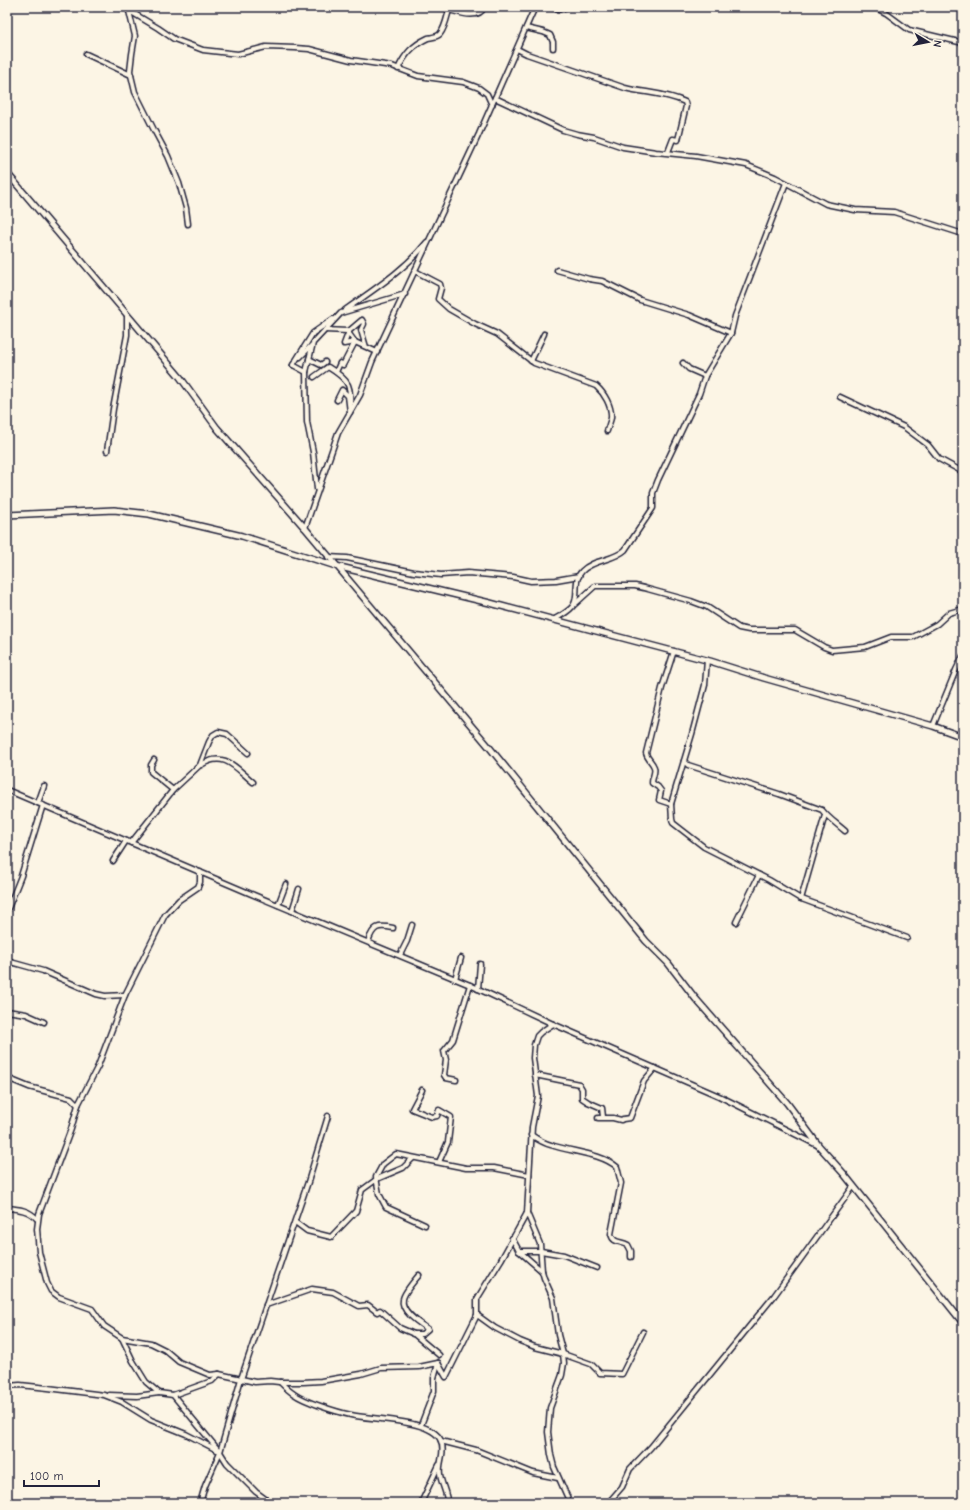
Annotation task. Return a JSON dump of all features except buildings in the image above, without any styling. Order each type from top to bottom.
[{"type":"street","points":[[123,7],[143,18],[174,39],[203,50],[238,54],[266,48],[309,49],[351,60],[398,68],[418,76],[463,82],[480,88],[487,94],[492,105]]},
{"type":"street","points":[[398,68],[403,58],[411,49],[429,38],[440,34],[443,30],[449,10],[474,15],[480,13],[484,7]]},
{"type":"street","points":[[305,528],[338,433],[363,386],[377,352],[492,105],[535,7]]},
{"type":"street","points":[[548,7],[561,9],[568,7]]},
{"type":"street","points":[[874,7],[886,13],[909,30],[963,43]]},
{"type":"street","points":[[129,11],[136,39],[132,54],[131,75],[136,92],[168,156],[176,176],[186,208],[188,224]]},
{"type":"street","points":[[526,28],[550,35],[552,48]]},
{"type":"street","points":[[516,49],[625,88],[639,92],[659,94],[684,102],[686,106],[678,140],[673,139],[668,152]]},
{"type":"street","points":[[86,54],[131,75]]},
{"type":"street","points":[[495,98],[563,130],[594,137],[623,147],[696,156],[746,165],[799,189],[826,204],[855,210],[894,212],[963,234]]},
{"type":"street","points":[[7,173],[180,377],[217,428],[305,528],[490,748],[646,941],[668,962],[695,998],[786,1103],[963,1324]]},
{"type":"street","points":[[574,605],[579,576],[586,567],[599,561],[620,555],[652,510],[653,493],[658,480],[705,376],[731,333],[735,316],[786,183]]},
{"type":"street","points":[[293,365],[313,333],[376,288],[414,257],[432,236]]},
{"type":"street","points":[[557,270],[602,281],[640,300],[689,315],[731,333]]},
{"type":"street","points":[[415,272],[440,284],[441,288],[438,299],[446,308],[497,334],[531,361],[596,386],[601,390],[607,400],[611,417],[607,431]]},
{"type":"street","points":[[293,365],[341,313],[404,294]]},
{"type":"street","points":[[107,451],[113,409],[127,335],[127,315]]},
{"type":"street","points":[[355,342],[344,344],[348,332],[362,320],[364,324],[361,330],[366,347]]},
{"type":"street","points":[[325,330],[347,331],[355,342],[377,352]]},
{"type":"street","points":[[531,361],[544,334]]},
{"type":"street","points":[[336,372],[340,363],[343,365],[355,342]]},
{"type":"street","points":[[313,343],[306,372],[307,422],[313,452],[317,491]]},
{"type":"street","points":[[310,359],[321,365],[325,362]]},
{"type":"street","points":[[683,363],[689,368],[705,376]]},
{"type":"street","points":[[293,365],[306,372]]},
{"type":"street","points":[[314,377],[328,367],[347,381],[351,392],[350,412]]},
{"type":"street","points":[[337,400],[342,390],[348,396],[350,412]]},
{"type":"street","points":[[840,397],[904,427],[928,445],[939,459],[963,472]]},
{"type":"street","points":[[7,515],[114,510],[149,514],[242,536],[336,566],[416,584],[555,619],[708,660],[764,678],[933,726],[963,737]]},
{"type":"street","points":[[328,557],[347,558],[414,572],[441,575],[468,573],[513,576],[531,581],[556,580],[579,576]]},
{"type":"street","points":[[555,619],[569,610],[594,586],[635,586],[691,601],[707,607],[739,628],[749,630],[792,630],[799,632],[827,649],[837,650],[865,647],[891,637],[913,637],[937,624],[949,613],[963,609]]},
{"type":"street","points":[[671,804],[659,800],[661,791],[652,783],[655,768],[647,758],[646,753],[662,688],[674,651]]},
{"type":"street","points":[[933,726],[953,676],[963,656]]},
{"type":"street","points":[[708,660],[705,685],[671,804],[673,823],[704,847],[759,875],[801,899],[907,938]]},
{"type":"street","points":[[200,765],[209,742],[218,732],[228,734],[248,752]]},
{"type":"street","points":[[131,843],[173,790],[200,765],[212,759],[222,759],[230,763],[253,782]]},
{"type":"street","points":[[154,760],[151,765],[151,772],[173,790]]},
{"type":"street","points":[[684,761],[688,765],[764,789],[822,810],[825,815],[845,831]]},
{"type":"street","points":[[38,803],[44,786]]},
{"type":"street","points":[[7,790],[470,985],[553,1024],[719,1096],[819,1146]]},
{"type":"street","points":[[7,911],[21,876],[43,805]]},
{"type":"street","points":[[801,899],[825,815]]},
{"type":"street","points":[[113,861],[126,841]]},
{"type":"street","points":[[200,872],[200,882],[198,887],[179,900],[165,915],[125,995],[98,1066],[78,1105],[71,1129],[37,1219],[39,1252],[47,1283],[52,1291],[59,1297],[92,1309],[104,1326],[122,1338],[151,1343],[165,1350],[180,1362],[210,1375],[219,1374],[255,1382],[321,1381],[361,1374],[381,1368],[418,1367],[438,1363]]},
{"type":"street","points":[[736,922],[759,875]]},
{"type":"street","points":[[278,905],[286,884]]},
{"type":"street","points":[[292,911],[299,889]]},
{"type":"street","points":[[400,955],[407,941],[412,925]]},
{"type":"street","points":[[368,942],[373,930],[378,926],[393,928]]},
{"type":"street","points":[[455,979],[461,958]]},
{"type":"street","points":[[7,961],[43,971],[96,994],[105,996],[125,995]]},
{"type":"street","points":[[478,989],[480,964]]},
{"type":"street","points":[[456,1080],[446,1078],[444,1075],[446,1060],[444,1051],[453,1040],[470,985]]},
{"type":"street","points":[[7,1011],[26,1014],[44,1022]]},
{"type":"street","points":[[438,1363],[446,1378],[477,1315],[477,1299],[527,1213],[531,1135],[538,1096],[533,1058],[534,1045],[537,1036],[553,1024]]},
{"type":"street","points":[[598,1118],[603,1117],[621,1120],[630,1118],[644,1081],[655,1068]]},
{"type":"street","points":[[535,1075],[579,1084],[582,1089],[582,1098],[602,1108],[603,1117]]},
{"type":"street","points":[[7,1078],[24,1086],[71,1098],[78,1105]]},
{"type":"street","points":[[422,1090],[412,1109],[432,1117],[437,1116],[439,1110],[451,1117],[448,1142],[439,1162]]},
{"type":"street","points":[[200,1503],[205,1486],[220,1452],[241,1380],[295,1222],[328,1116]]},
{"type":"street","points":[[531,1135],[542,1142],[551,1145],[604,1159],[617,1167],[621,1183],[611,1234],[615,1241],[628,1245],[631,1251],[631,1257]]},
{"type":"street","points":[[424,1224],[386,1207],[380,1194],[376,1177],[383,1164],[396,1154],[466,1168],[494,1168],[529,1174]]},
{"type":"street","points":[[295,1222],[307,1231],[331,1237],[356,1211],[362,1190],[377,1179],[403,1168],[413,1158]]},
{"type":"street","points":[[608,1503],[622,1487],[630,1469],[651,1447],[774,1296],[853,1186]]},
{"type":"street","points":[[7,1208],[24,1210],[33,1214],[37,1219]]},
{"type":"street","points":[[527,1213],[538,1236],[541,1251],[542,1271],[553,1298],[558,1335],[563,1354],[564,1363],[560,1384],[552,1399],[549,1419],[549,1437],[551,1455],[558,1478],[570,1503]]},
{"type":"street","points":[[512,1238],[514,1244],[519,1250],[542,1271]]},
{"type":"street","points":[[519,1250],[541,1251],[564,1255],[598,1268]]},
{"type":"street","points":[[413,1334],[422,1334],[428,1329],[407,1311],[403,1305],[403,1298],[419,1275]]},
{"type":"street","points":[[266,1305],[312,1289],[333,1292],[359,1306],[368,1305],[377,1312],[380,1310],[400,1328],[413,1334],[440,1355]]},
{"type":"street","points":[[477,1315],[495,1328],[520,1341],[590,1364],[600,1373],[622,1374],[643,1332]]},
{"type":"street","points":[[122,1338],[133,1362],[146,1382],[159,1393]]},
{"type":"street","points":[[421,1425],[434,1391],[434,1378],[438,1363]]},
{"type":"street","points":[[7,1386],[20,1385],[104,1395],[137,1396],[159,1393],[173,1396],[212,1381],[219,1374]]},
{"type":"street","points":[[280,1382],[294,1395],[328,1408],[351,1415],[421,1425],[431,1431],[441,1441],[483,1452],[533,1473],[558,1478]]},
{"type":"street","points":[[104,1395],[122,1402],[151,1420],[186,1434],[220,1452]]},
{"type":"street","points":[[173,1396],[220,1452],[227,1463],[256,1492],[271,1503]]},
{"type":"street","points":[[421,1503],[440,1464],[443,1452],[441,1441]]},
{"type":"street","points":[[440,1464],[443,1487],[448,1497],[447,1503]]}]
